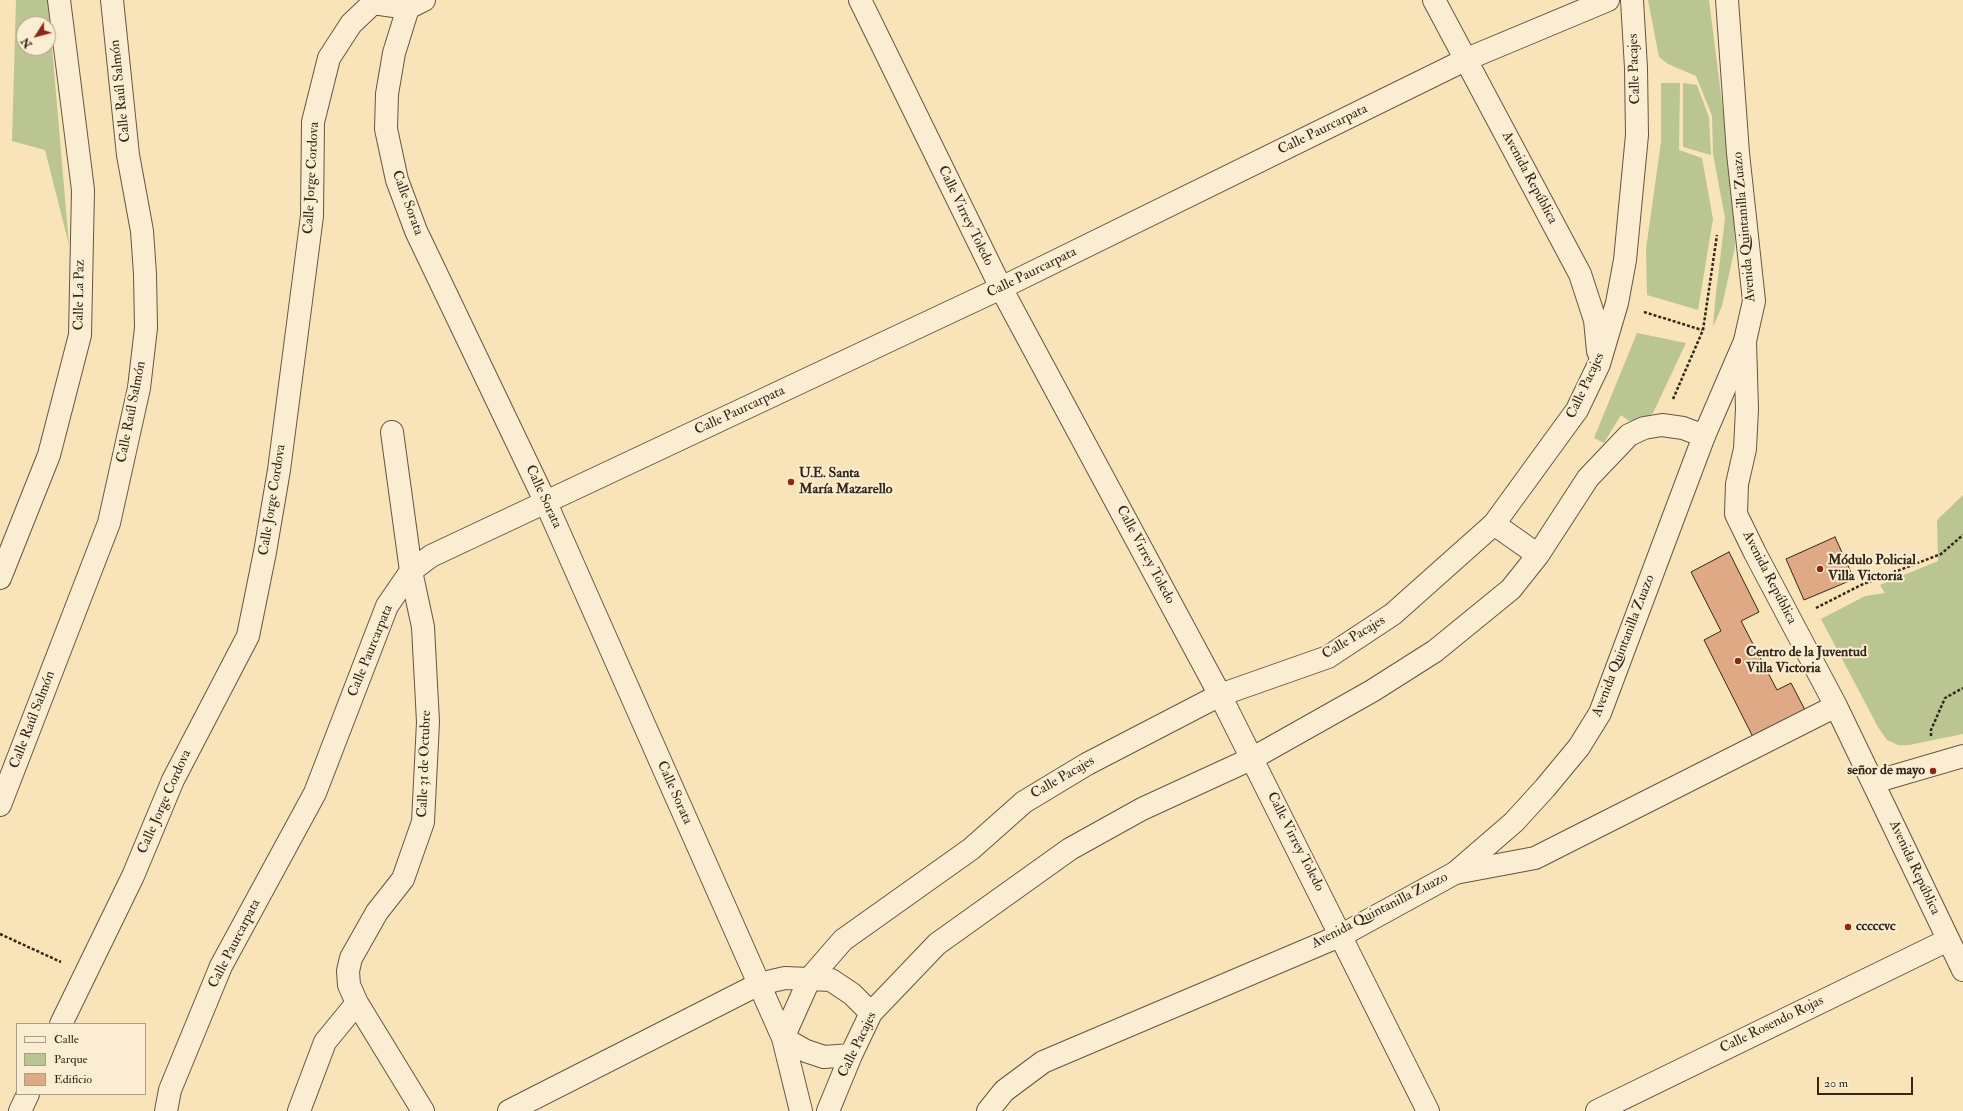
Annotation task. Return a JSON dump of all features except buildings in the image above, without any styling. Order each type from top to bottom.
[{"type":"street","name":"Calle La Paz","points":[[0,578],[49,455],[80,335],[83,190],[59,0]]},
{"type":"street","name":"Calle Raúl Salmón","points":[[0,805],[109,523],[139,388],[146,328],[145,274],[142,231],[128,155],[112,0]]},
{"type":"street","name":"Calle Virrey Toledo","points":[[860,0],[1001,288],[1253,758],[1342,934],[1428,1111]]},
{"type":"street","name":"Avenida República","points":[[1434,0],[1580,274],[1595,320],[1599,364]]},
{"type":"street","name":"Calle Paurcarpata","points":[[166,1111],[170,1090],[221,966],[315,793],[387,606],[411,571],[432,556],[1001,288],[1466,59],[1608,0]]},
{"type":"street","name":"Calle Pacajes","points":[[783,1038],[810,978],[843,940],[914,888],[971,849],[1024,802],[1087,764],[1220,695],[1328,657],[1393,614],[1494,524],[1577,410],[1599,364],[1617,303],[1625,260],[1637,135],[1636,68],[1632,0]]},
{"type":"street","name":"Avenida Quintanilla Zuazo","points":[[988,1111],[1004,1091],[1043,1062],[1342,934],[1454,873],[1514,822],[1579,747],[1600,713],[1704,436],[1745,341],[1754,301],[1738,153],[1727,0]]},
{"type":"street","name":"Calle Jorge Cordova","points":[[61,1023],[133,876],[173,780],[248,636],[265,552],[279,470],[312,216],[313,122],[329,58],[351,24],[373,3],[412,3]]},
{"type":"street","name":"Calle Sorata","points":[[412,3],[394,53],[387,94],[386,129],[397,180],[416,232],[546,502],[783,1038]]},
{"type":"street","name":"Avenida República","points":[[1745,341],[1746,433],[1745,449],[1737,484],[1736,514],[1874,782],[1963,970]]},
{"type":"street","name":"Calle Pacajes","points":[[828,1111],[851,1055],[871,1013],[937,944],[1070,849],[1142,809],[1253,758],[1372,691],[1435,651],[1512,589],[1538,555],[1588,478],[1629,435],[1644,428],[1662,425],[1683,428],[1704,436]]},
{"type":"street","name":"Calle 31 de Octubre","points":[[392,432],[411,571],[423,627],[427,758],[423,822],[404,879],[377,912],[352,958],[348,971],[349,985],[357,1003],[423,1111]]},
{"type":"street","points":[[1494,524],[1538,555]]},
{"type":"street","points":[[1454,873],[1535,858],[1836,706]]},
{"type":"street","points":[[1874,782],[1963,756]]},
{"type":"street","name":"Calle Rosendo Rojas","points":[[1597,1111],[1948,940]]},
{"type":"street","points":[[509,1111],[759,984],[785,978],[831,980],[852,994],[871,1013]]},
{"type":"street","points":[[299,1111],[325,1042],[357,1003]]},
{"type":"street","points":[[783,1038],[806,1051],[824,1057],[851,1055]]},
{"type":"street","points":[[783,1038],[802,1111]]},
{"type":"street","points":[[20,1111],[28,1095]]},
{"type":"path","points":[[1662,425],[1702,330],[1718,228]]},
{"type":"path","points":[[1617,303],[1702,330]]},
{"type":"path","points":[[1791,621],[1861,585],[1941,554],[1963,535]]},
{"type":"path","points":[[1928,766],[1931,730],[1945,698],[1963,688]]},
{"type":"path","points":[[0,934],[85,972]]},
{"type":"green space","points":[[16,0],[48,0],[49,16],[16,16],[16,56],[53,56],[69,245],[45,150],[12,141]]},
{"type":"green space","points":[[1648,0],[1709,0],[1734,197],[1735,247],[1722,306],[1713,327],[1725,218],[1713,154],[1712,116],[1696,76],[1668,64],[1659,57]]},
{"type":"green space","points":[[1661,83],[1680,83],[1679,150],[1702,158],[1713,219],[1698,310],[1647,295],[1646,249],[1661,142]]},
{"type":"green space","points":[[1683,83],[1697,85],[1709,117],[1711,155],[1683,147]]},
{"type":"green space","points":[[1637,333],[1686,343],[1653,413],[1640,423],[1629,421],[1621,415],[1604,443],[1594,438]]},
{"type":"green space","points":[[1963,495],[1963,734],[1909,745],[1898,745],[1887,740],[1878,727],[1821,619],[1865,596],[1885,593],[1880,585],[1938,561],[1937,520]]},
{"type":"place","name":"U.E. Santa María Mazarello","points":[[791,482]]},
{"type":"place","name":"Módulo Policial Villa Victoria","points":[[1820,569]]},
{"type":"place","name":"Centro de la Juventud Villa Victoria","points":[[1738,661]]},
{"type":"place","name":"señor de mayo","points":[[1933,771]]},
{"type":"place","name":"cccccvc","points":[[1848,927]]}]
